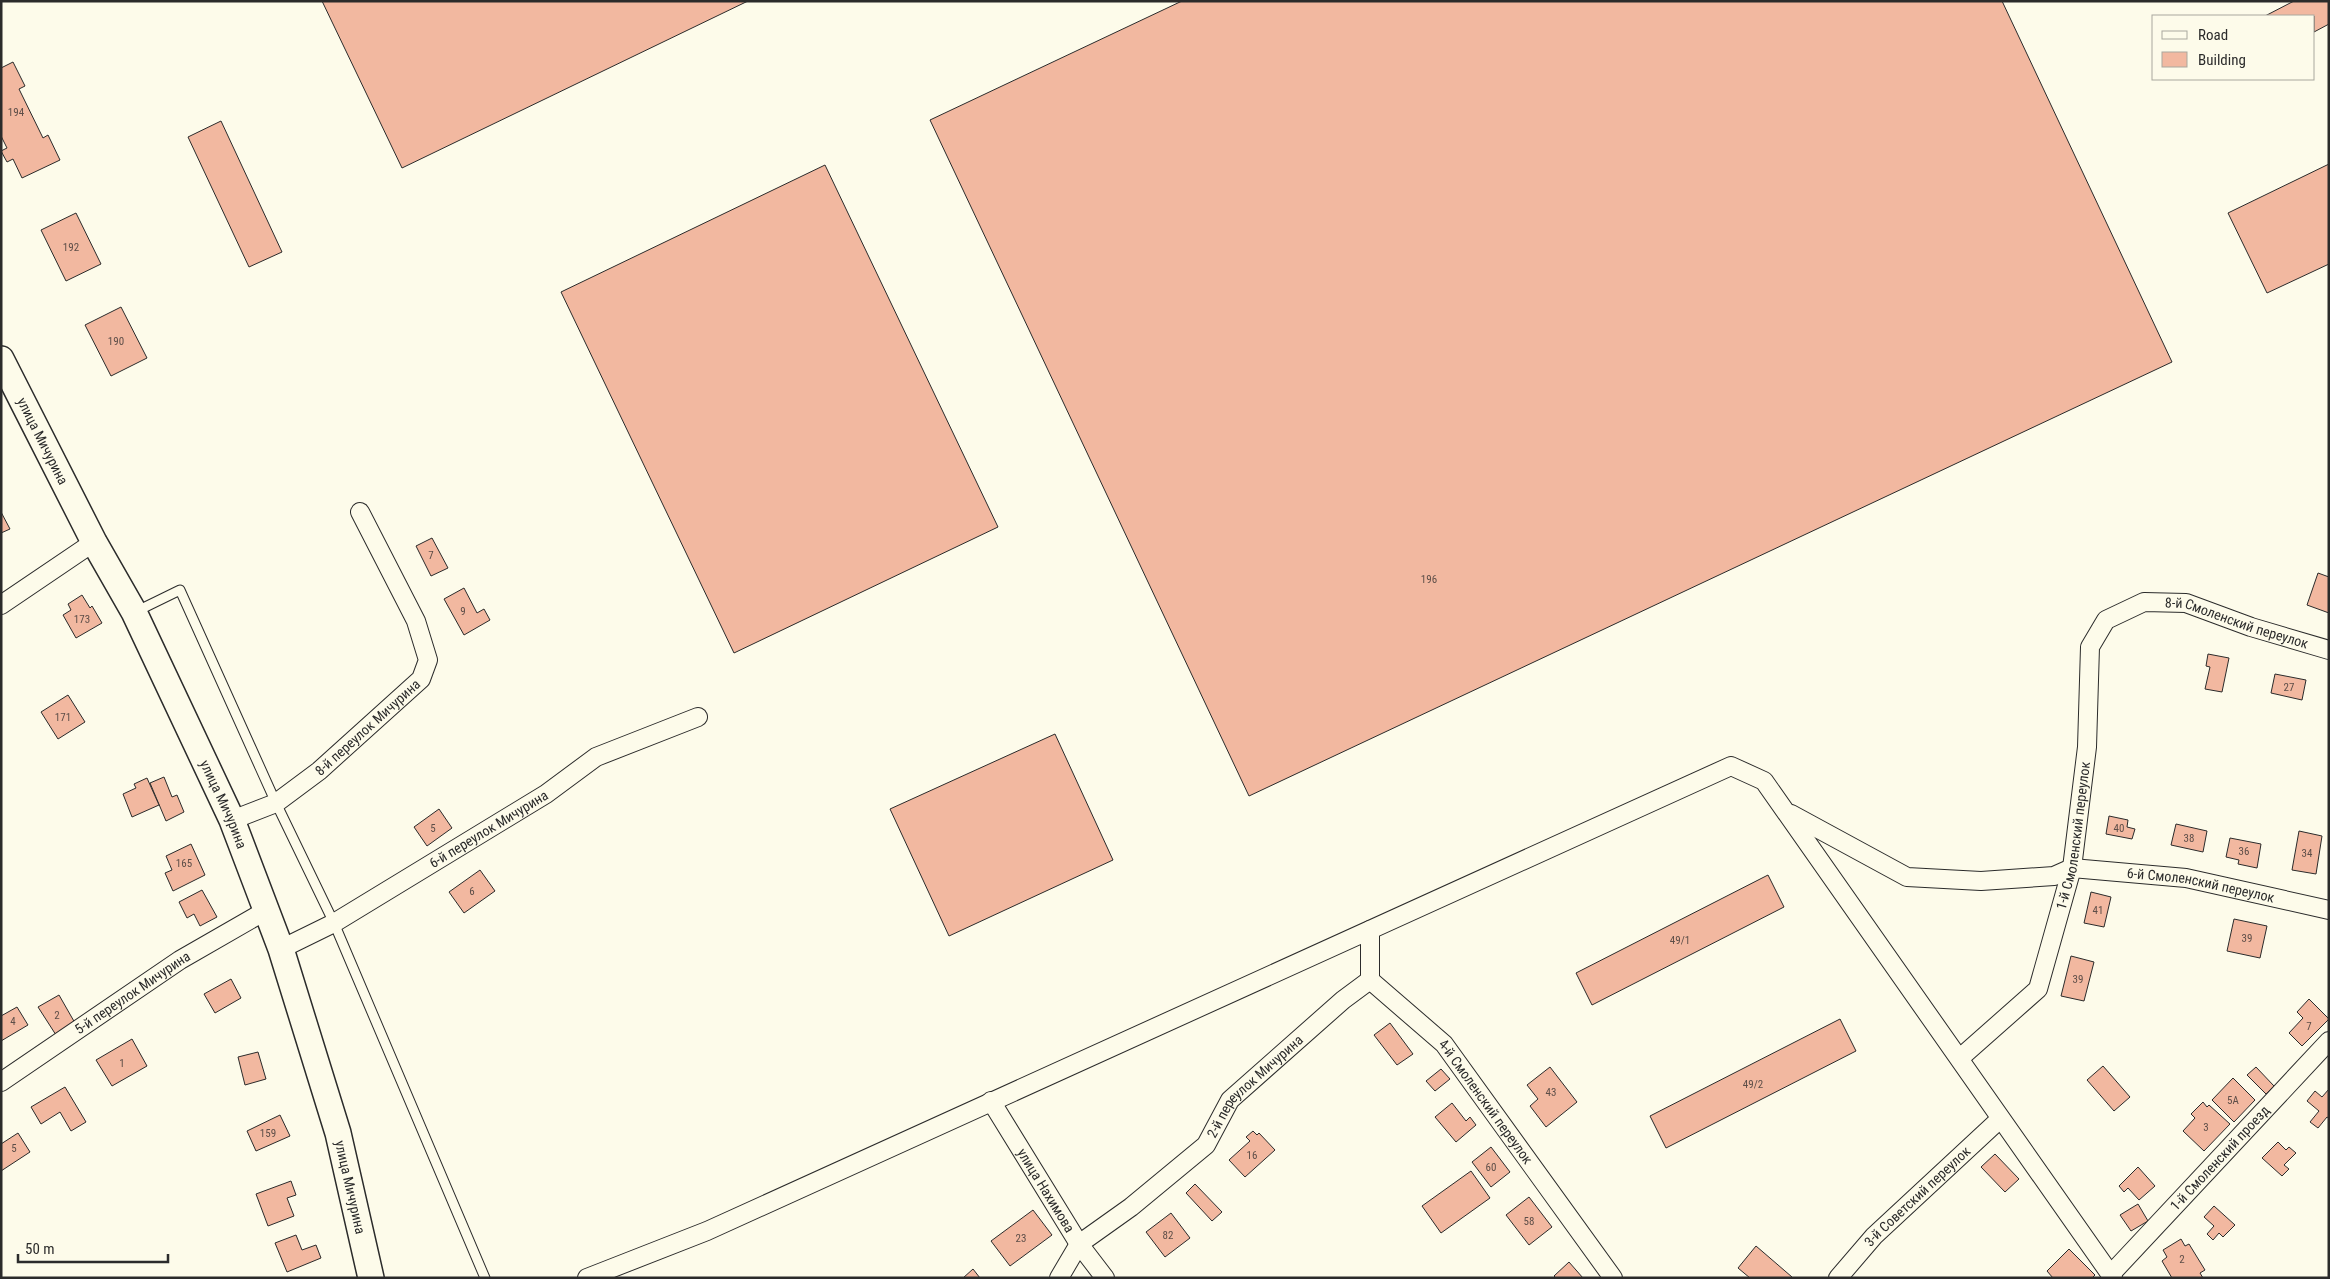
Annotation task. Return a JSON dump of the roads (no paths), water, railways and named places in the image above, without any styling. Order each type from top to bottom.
[{"type":"main road","name":"улица Мичурина","points":[[1,359],[94,542],[134,612],[232,820],[281,949],[338,1132],[371,1278]]},
{"type":"street","name":"8-й переулок Мичурина","points":[[232,820],[276,803],[319,771],[421,679],[428,660],[416,621],[360,512]]},
{"type":"street","points":[[1,604],[94,542]]},
{"type":"street","name":"8-й Смоленский переулок","points":[[2144,602],[2186,603],[2251,626],[2329,650]]},
{"type":"street","name":"1-й Смоленский переулок","points":[[1960,1058],[2038,990],[2072,868],[2087,747],[2090,647],[2106,620],[2144,602]]},
{"type":"street","name":"6-й переулок Мичурина","points":[[281,949],[334,923],[546,794],[596,757],[698,717]]},
{"type":"street","points":[[587,1278],[707,1231],[1731,766],[1764,781],[2112,1276]]},
{"type":"street","points":[[1787,812],[1907,877],[1981,881],[2054,876],[2072,868]]},
{"type":"street","name":"6-й Смоленский переулок","points":[[2072,868],[2186,878],[2329,910]]},
{"type":"street","name":"5-й переулок Мичурина","points":[[1,1082],[180,960],[267,910]]},
{"type":"street","points":[[1370,930],[1370,980]]},
{"type":"street","name":"2-й переулок Мичурина","points":[[1059,1278],[1079,1244],[1132,1207],[1206,1145],[1230,1100],[1343,1000],[1370,980]]},
{"type":"street","name":"4-й Смоленский переулок","points":[[1370,980],[1444,1044],[1613,1278]]},
{"type":"street","name":"1-й Смоленский проезд","points":[[2112,1276],[2329,1041]]},
{"type":"street","name":"улица Нахимова","points":[[991,1101],[1079,1244],[1105,1278]]},
{"type":"street","name":"3-й Советский переулок","points":[[1838,1278],[1874,1236],[2000,1118]]},
{"type":"lane","points":[[134,612],[180,590],[276,803],[334,923],[485,1278]]}]
